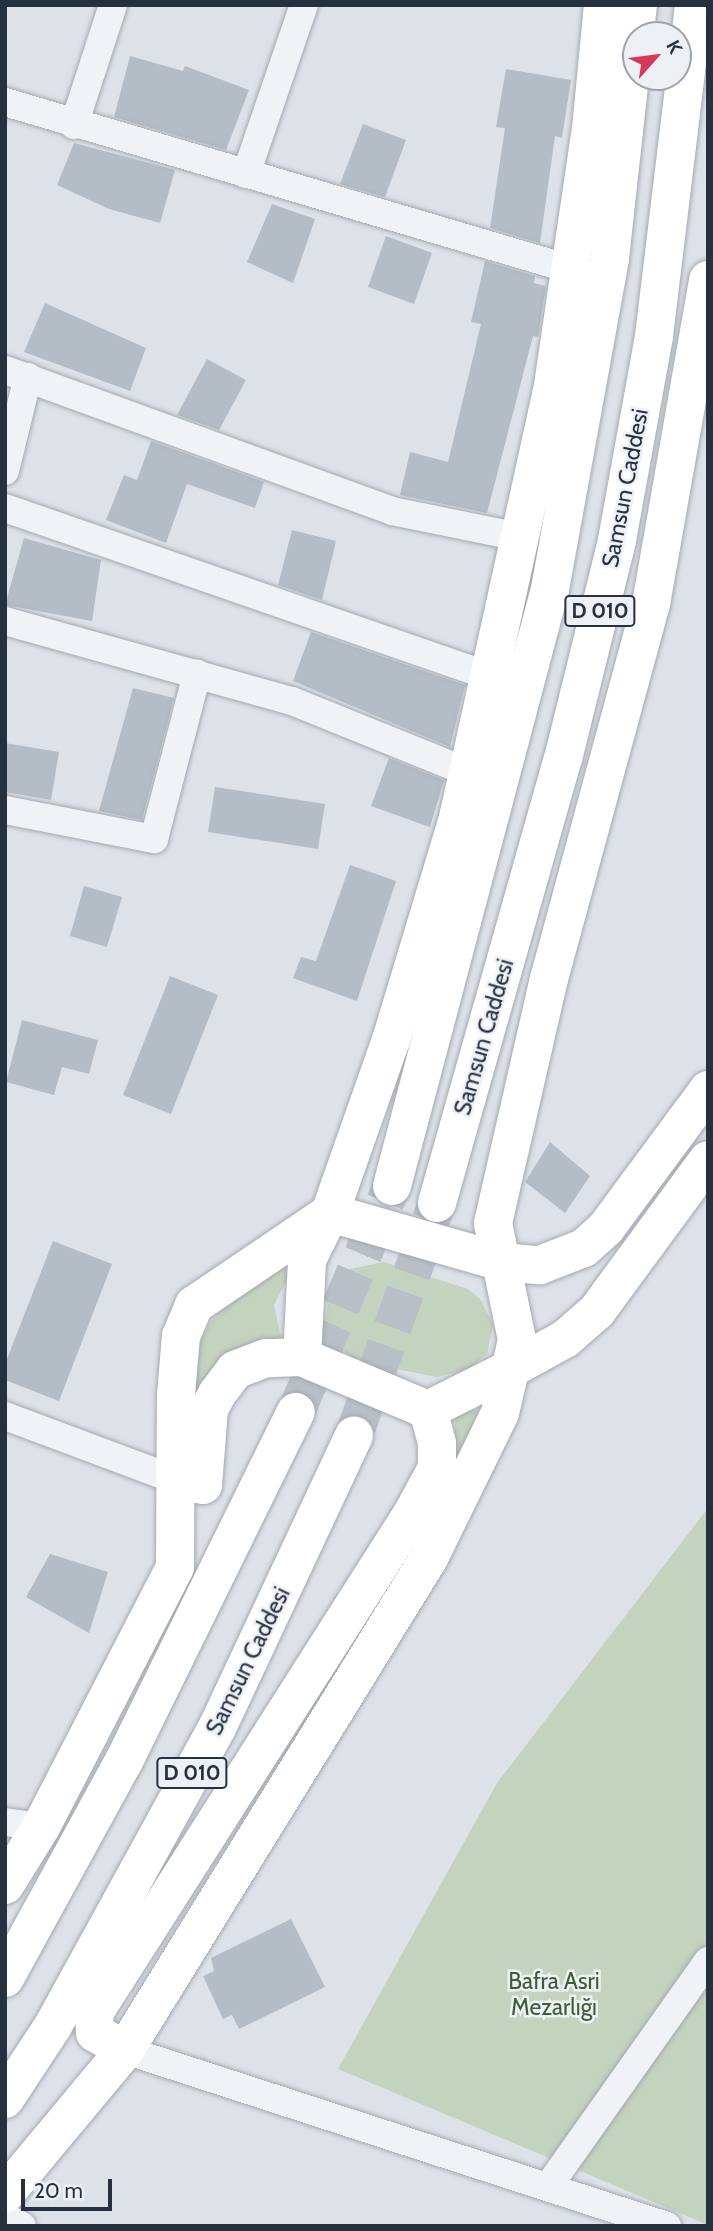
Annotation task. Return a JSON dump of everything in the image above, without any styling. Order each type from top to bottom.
[{"type":"main road","points":[[302,1357],[307,1260],[330,1213],[391,1040],[468,772],[552,392],[603,5]]},
{"type":"main road","name":"D 010","points":[[392,1186],[505,775],[550,589],[610,258],[638,5]]},
{"type":"main road","name":"Samsun Caddesi","points":[[437,1203],[563,759],[617,540],[654,337],[694,5]]},
{"type":"main road","points":[[5,2194],[125,2050],[429,1558],[500,1413],[517,1340],[493,1223],[549,979],[651,604],[701,357],[708,280]]},
{"type":"main road","points":[[5,1885],[23,1825],[175,1567],[181,1336],[194,1305],[330,1213],[502,1262],[540,1265],[584,1248],[606,1228],[708,1090]]},
{"type":"main road","points":[[179,1481],[203,1485],[209,1409],[235,1370],[266,1358],[302,1357],[428,1410],[565,1339],[597,1311],[708,1160]]},
{"type":"main road","points":[[125,2050],[95,2033],[94,2013],[412,1514],[437,1468],[428,1410]]},
{"type":"main road","name":"D 010","points":[[5,1978],[124,1761],[296,1412]]},
{"type":"main road","name":"Samsun Caddesi","points":[[5,2099],[53,2026],[217,1728],[354,1436]]},
{"type":"street","points":[[74,125],[113,5]]},
{"type":"street","points":[[246,174],[304,5]]},
{"type":"street","points":[[5,102],[74,125],[570,269]]},
{"type":"street","points":[[5,471],[17,374],[391,511],[520,537]]},
{"type":"street","points":[[5,508],[489,676]]},
{"type":"street","points":[[5,621],[292,701],[468,772]]},
{"type":"street","points":[[5,810],[154,839],[197,674]]},
{"type":"street","points":[[5,1416],[179,1481]]},
{"type":"street","points":[[550,2184],[708,1961]]},
{"type":"street","points":[[125,2050],[550,2184],[667,2226]]},
{"type":"street","points":[[5,2217],[22,2226]]},
{"type":"green space","points":[[298,1258],[274,1305],[282,1342],[193,1419],[199,1343],[210,1323],[226,1305]]},
{"type":"green space","points":[[384,1262],[468,1289],[481,1300],[493,1325],[487,1354],[467,1370],[437,1377],[355,1361],[343,1350],[326,1322],[329,1287],[345,1270]]},
{"type":"green space","points":[[478,1410],[460,1467],[455,1466],[455,1414]]},
{"type":"green space","name":"Bafra Asri Mezarlığı","points":[[708,1508],[708,2225],[338,2069],[497,1783]]},
{"type":"building","points":[[130,56],[183,71],[185,66],[249,90],[226,150],[114,117]]},
{"type":"building","points":[[506,69],[571,80],[562,138],[555,136],[540,243],[490,228],[505,128],[496,127]]},
{"type":"building","points":[[363,124],[406,140],[385,197],[340,184]]},
{"type":"building","points":[[74,143],[175,170],[160,223],[109,209],[57,185]]},
{"type":"building","points":[[272,204],[315,219],[293,283],[247,262]]},
{"type":"building","points":[[386,236],[432,253],[414,304],[368,287]]},
{"type":"building","points":[[485,261],[535,276],[534,283],[546,286],[538,337],[533,336],[487,513],[400,495],[410,452],[448,462],[481,324],[471,322]]},
{"type":"building","points":[[45,303],[146,348],[130,391],[24,352]]},
{"type":"building","points":[[207,359],[246,380],[219,430],[177,415]]},
{"type":"building","points":[[151,441],[264,482],[255,508],[187,484],[166,543],[106,520],[124,475],[137,480]]},
{"type":"building","points":[[292,530],[336,541],[322,600],[278,585]]},
{"type":"building","points":[[24,538],[101,560],[92,621],[5,605]]},
{"type":"building","points":[[311,632],[465,685],[450,747],[293,681]]},
{"type":"building","points":[[133,688],[174,698],[142,820],[99,811]]},
{"type":"building","points":[[5,743],[59,752],[51,800],[5,792]]},
{"type":"building","points":[[389,758],[444,780],[430,827],[371,806]]},
{"type":"building","points":[[215,787],[325,804],[318,849],[208,832]]},
{"type":"building","points":[[350,865],[396,881],[357,1001],[293,978],[301,957],[316,961]]},
{"type":"building","points":[[84,886],[122,897],[107,947],[70,936]]},
{"type":"building","points":[[170,976],[218,995],[171,1114],[123,1095]]},
{"type":"building","points":[[22,1020],[98,1040],[89,1074],[62,1067],[54,1095],[6,1082]]},
{"type":"building","points":[[550,1142],[590,1176],[565,1213],[525,1182]]},
{"type":"building","points":[[53,1241],[112,1264],[59,1401],[5,1380],[5,1364]]},
{"type":"building","points":[[50,1554],[108,1572],[89,1633],[26,1597]]},
{"type":"building","points":[[291,1919],[325,1987],[239,2029],[232,2015],[223,2019],[203,1976],[214,1971],[211,1958]]},
{"type":"tunnel","points":[[296,1412],[392,1186]]},
{"type":"tunnel","points":[[354,1435],[437,1203]]}]
